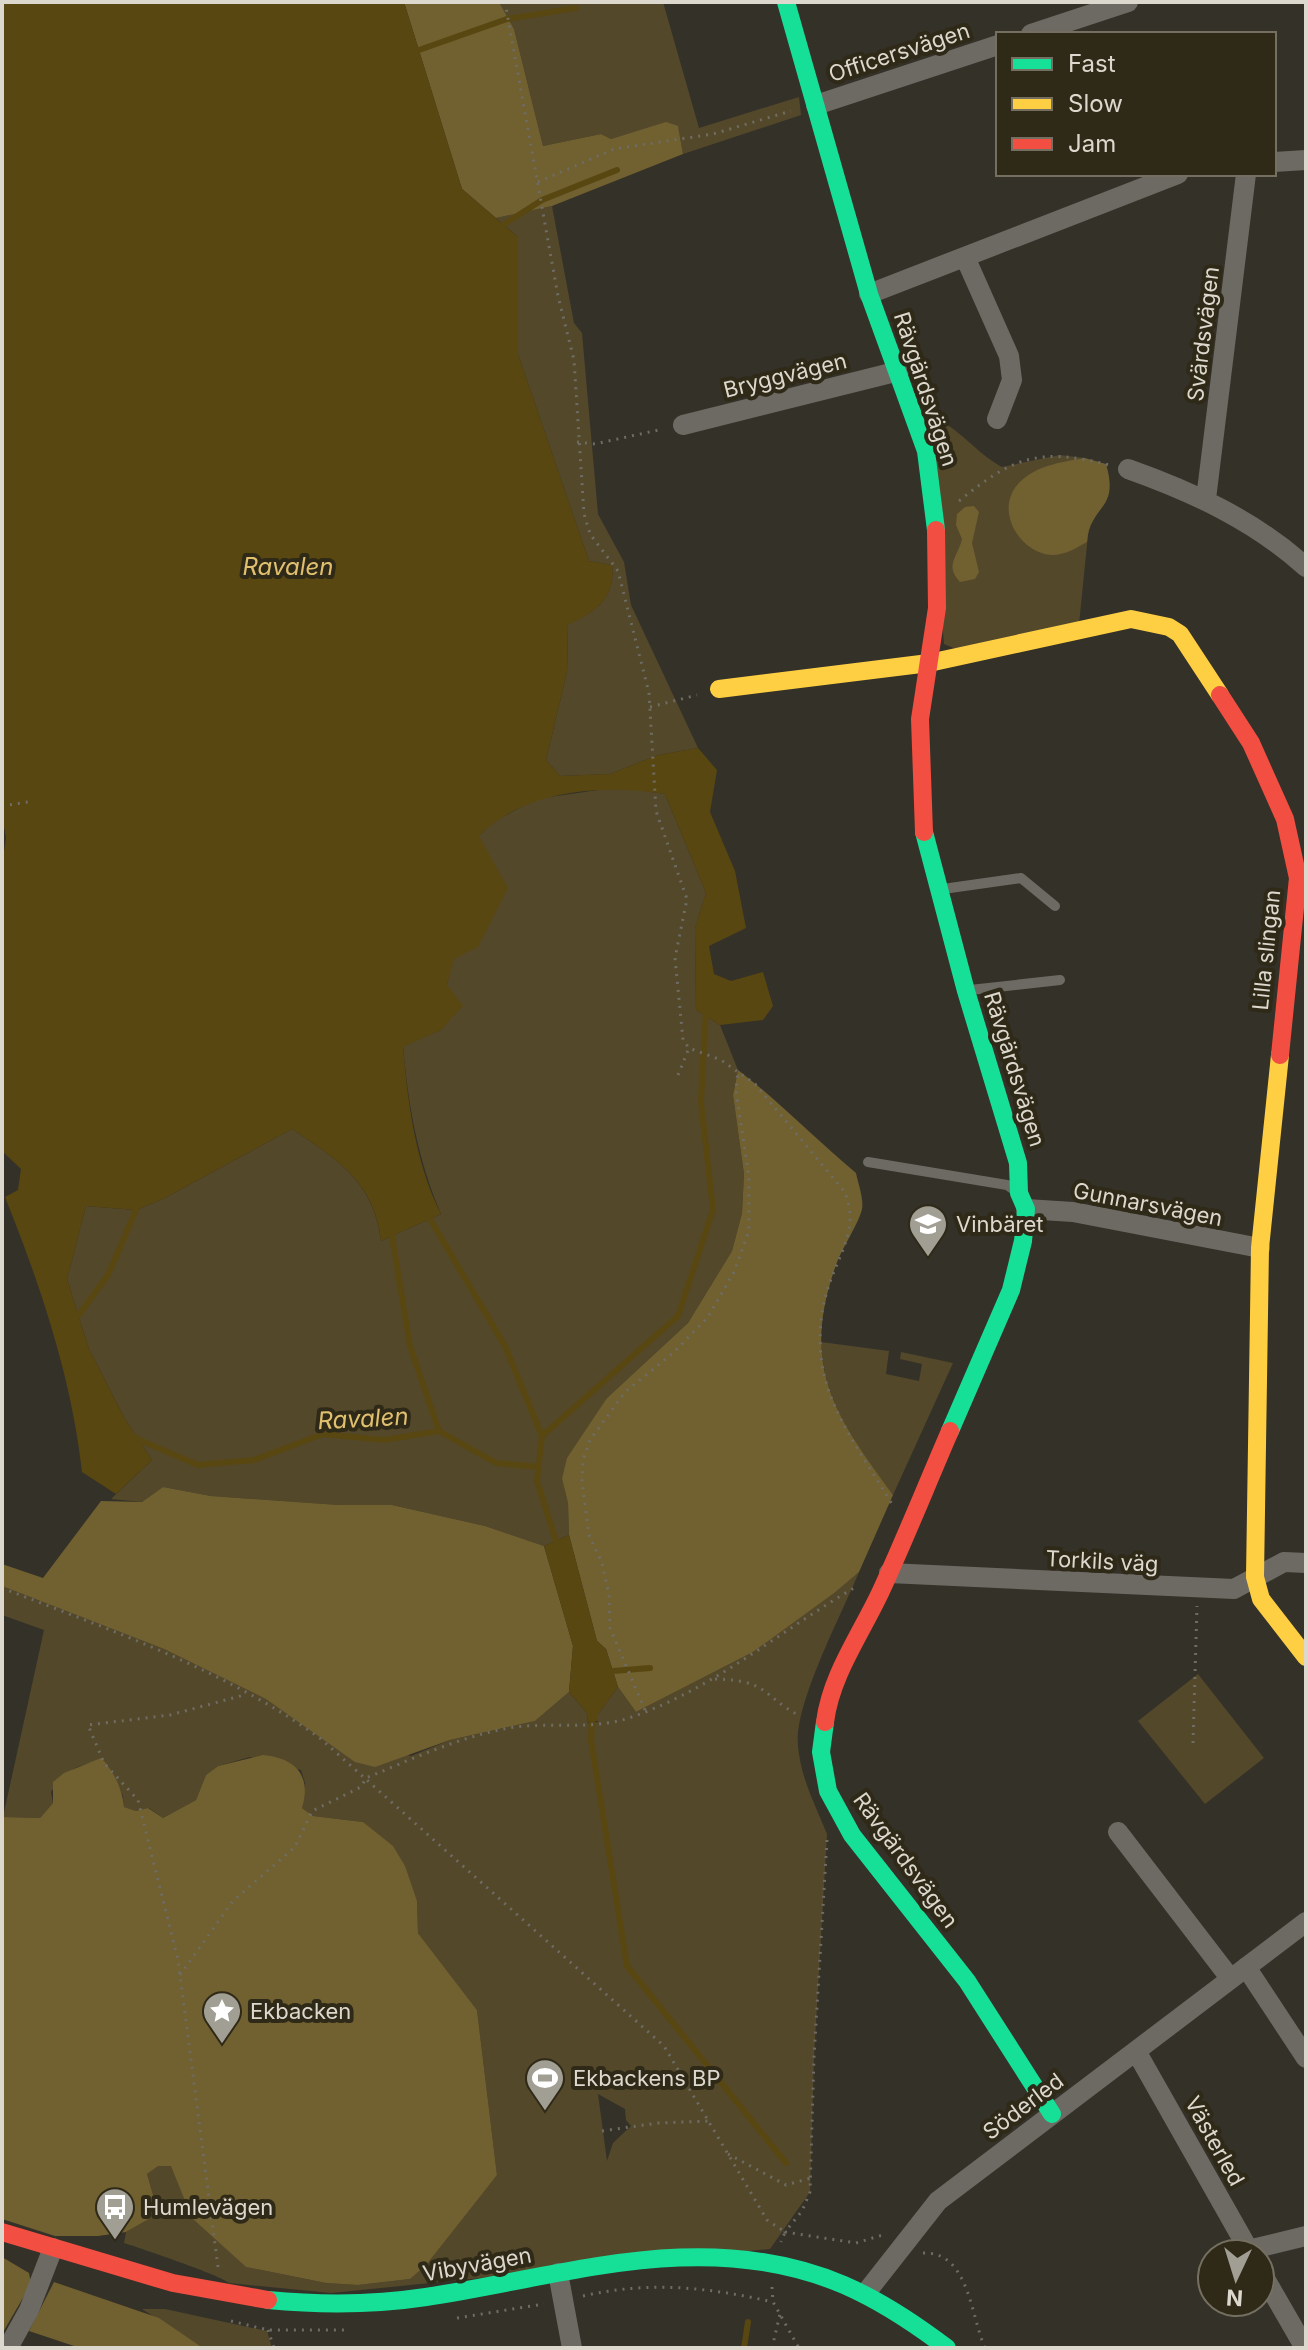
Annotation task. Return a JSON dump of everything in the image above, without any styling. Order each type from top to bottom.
[{"type":"street","name":"Rävgärdsvägen","points":[[786,2],[808,107],[869,294],[926,451],[936,507],[937,608],[920,719],[923,827],[937,890],[1018,1163],[1023,1241],[1011,1290],[889,1573],[850,1650],[827,1707],[821,1752],[828,1791],[852,1835],[967,1981],[1052,2114]]},
{"type":"street","points":[[1037,32],[1128,2]]},
{"type":"street","name":"Officersvägen","points":[[808,107],[996,46]]},
{"type":"street","points":[[1276,162],[1306,160]]},
{"type":"street","points":[[869,294],[1173,176]]},
{"type":"street","name":"Svärdsvägen","points":[[1206,499],[1246,176]]},
{"type":"street","points":[[965,257],[1009,356],[1012,380],[997,419]]},
{"type":"street","name":"Bryggvägen","points":[[683,425],[899,371]]},
{"type":"street","points":[[1128,469],[1206,499],[1290,553],[1306,567]]},
{"type":"street","name":"Lilla slingan","points":[[719,689],[929,663],[1131,619],[1156,623],[1180,634],[1251,743],[1285,819],[1298,878],[1260,1248],[1255,1577],[1261,1599],[1306,1657]]},
{"type":"street","name":"Gunnarsvägen","points":[[1022,1201],[1260,1248]]},
{"type":"street","name":"Torkils väg","points":[[889,1573],[1197,1590],[1234,1589],[1284,1562],[1306,1563]]},
{"type":"street","points":[[1118,1832],[1306,2058]]},
{"type":"street","name":"Söderled","points":[[865,2294],[901,2244],[938,2201],[1306,1922]]},
{"type":"street","name":"Västerled","points":[[1136,2051],[1242,2238]]},
{"type":"street","name":"Vibyvägen","points":[[2,2232],[219,2295],[285,2303],[348,2305],[416,2299],[648,2257],[713,2255],[796,2270],[865,2294],[922,2335],[947,2348]]},
{"type":"street","points":[[1276,2245],[1306,2236]]},
{"type":"street","points":[[8,2348],[29,2310],[53,2248]]},
{"type":"street","points":[[558,2273],[572,2348]]},
{"type":"street","points":[[1276,2297],[1304,2344]]},
{"type":"lane","points":[[937,890],[1021,878],[1055,906]]},
{"type":"lane","points":[[966,991],[1060,980]]},
{"type":"lane","points":[[868,1162],[1007,1185],[1022,1201]]},
{"type":"path","points":[[505,2],[558,296],[574,360],[584,514],[590,534],[618,571],[650,707],[656,811],[687,899],[675,958],[683,1040],[689,1048],[738,1070],[772,1103],[844,1191],[852,1208],[846,1237],[825,1296],[820,1329],[821,1358],[826,1381],[849,1436],[893,1506]]},
{"type":"path","points":[[538,182],[614,149],[713,134],[808,107]]},
{"type":"path","points":[[577,442],[595,444],[683,425]]},
{"type":"path","points":[[936,507],[955,504],[1002,467],[1025,460],[1060,455],[1128,469]]},
{"type":"path","points":[[650,707],[719,689]]},
{"type":"path","points":[[2,806],[28,802]]},
{"type":"path","points":[[678,1075],[689,1048]]},
{"type":"path","points":[[645,1711],[610,1628],[609,1595],[602,1563],[589,1535],[582,1481],[583,1460],[590,1440],[625,1392],[673,1353],[708,1317],[734,1272],[749,1231],[749,1177],[736,1091],[738,1070]]},
{"type":"path","points":[[180,1975],[233,1901],[295,1847],[312,1811],[361,1787],[366,1778],[435,1749],[496,1731],[534,1725],[600,1726],[645,1711],[712,1679],[856,1587],[850,1601]]},
{"type":"path","points":[[2,1588],[170,1655],[306,1729],[366,1778],[664,2046],[767,2220],[785,2232],[856,2243],[886,2234],[917,2254],[945,2257],[960,2274],[985,2348]]},
{"type":"path","points":[[1193,1743],[1197,1590]]},
{"type":"path","points":[[712,1679],[750,1683],[766,1689],[800,1716],[804,1707]]},
{"type":"path","points":[[221,2279],[180,1975],[138,1800],[104,1763],[88,1725],[170,1715],[246,1694]]},
{"type":"path","points":[[777,2253],[785,2232],[802,2211],[810,2192],[814,2057],[827,1834]]},
{"type":"path","points":[[602,2131],[658,2123],[710,2121]]},
{"type":"path","points":[[728,2154],[769,2180],[786,2185],[811,2178]]},
{"type":"path","points":[[772,2280],[773,2302],[799,2348]]},
{"type":"path","points":[[446,2319],[564,2301],[605,2291],[674,2285],[717,2289],[773,2302]]},
{"type":"path","points":[[772,2348],[780,2314]]},
{"type":"path","points":[[274,2348],[268,2330],[360,2329]]},
{"type":"shaded area","points":[[404,2],[499,2],[514,29],[543,146],[601,134],[611,139],[666,122],[678,126],[683,154],[552,206],[496,218],[462,189]]},
{"type":"shaded area","points":[[499,2],[663,2],[699,128],[799,97],[801,115],[683,154],[678,127],[666,123],[611,139],[601,134],[543,146],[514,29]]},
{"type":"shaded area","points":[[552,206],[574,323],[582,333],[598,514],[624,562],[631,605],[698,748],[658,755],[610,774],[560,776],[546,760],[567,672],[568,624],[602,603],[611,587],[612,577],[612,565],[589,561],[518,354],[518,237],[496,218]]},
{"type":"shaded area","points":[[934,418],[952,428],[1002,467],[1060,455],[1085,458],[1089,525],[1079,624],[956,649],[944,644],[926,420]]},
{"type":"shaded area","points":[[1085,458],[1106,464],[1109,479],[1107,499],[1093,520],[1087,542],[1057,555],[1032,548],[1016,533],[1011,523],[1009,501],[1013,491],[1035,471]]},
{"type":"shaded area","points":[[974,506],[979,512],[972,543],[979,572],[975,579],[960,582],[953,571],[962,539],[956,525],[957,514],[965,507]]},
{"type":"shaded area","points":[[619,787],[665,794],[706,893],[695,928],[696,1010],[720,1025],[738,1070],[733,1095],[744,1174],[742,1213],[732,1251],[688,1323],[607,1398],[562,1479],[568,1503],[569,1535],[544,1546],[485,1526],[392,1505],[339,1505],[211,1496],[163,1487],[142,1502],[111,1499],[152,1460],[125,1419],[89,1349],[67,1279],[86,1206],[136,1210],[163,1199],[292,1129],[351,1174],[370,1203],[381,1241],[441,1214],[415,1132],[403,1046],[441,1030],[447,985],[479,836],[493,822],[536,799]]},
{"type":"shaded area","points":[[738,1070],[856,1173],[862,1209],[836,1265],[826,1301],[821,1332],[823,1361],[829,1388],[840,1414],[854,1440],[893,1495],[859,1572],[753,1652],[636,1712],[618,1687],[606,1649],[597,1641],[569,1535],[568,1503],[562,1479],[567,1458],[607,1398],[688,1323],[732,1251],[742,1213],[744,1174],[733,1095]]},
{"type":"shaded area","points":[[821,1342],[889,1351],[886,1374],[919,1381],[922,1364],[900,1359],[901,1352],[953,1363],[893,1495],[855,1442],[835,1405],[823,1364]]},
{"type":"shaded area","points":[[163,1487],[211,1496],[339,1505],[392,1505],[485,1526],[544,1546],[573,1646],[569,1692],[535,1721],[450,1740],[375,1767],[355,1762],[266,1699],[164,1649],[2,1586],[2,1564],[43,1578],[101,1501],[142,1502]]},
{"type":"shaded area","points":[[859,1572],[811,1684],[799,1728],[802,1769],[827,1834],[814,2057],[810,2192],[770,2249],[331,2293],[229,2283],[124,2243],[126,2232],[149,2219],[156,2205],[147,2174],[157,2166],[171,2166],[222,2244],[246,2267],[326,2283],[358,2285],[410,2279],[497,2175],[477,2010],[418,1933],[417,1901],[363,1822],[313,1816],[302,1808],[305,1783],[301,1770],[250,1757],[218,1766],[206,1775],[196,1800],[163,1818],[149,1808],[136,1811],[124,1807],[123,1796],[108,1765],[82,1765],[69,1772],[51,1792],[53,1803],[40,1818],[3,1817],[44,1630],[2,1615],[2,1586],[164,1649],[267,1699],[307,1725],[411,1756],[450,1740],[535,1721],[569,1692],[587,1713],[588,1723],[598,1722],[598,1714],[618,1687],[636,1712],[753,1652]],"holes":[[[598,2094],[625,2109],[626,2120],[631,2126],[613,2143],[607,2161]]]},
{"type":"shaded area","points":[[1198,1674],[1264,1758],[1205,1804],[1138,1721]]},
{"type":"shaded area","points":[[263,1755],[284,1760],[298,1770],[305,1786],[302,1808],[313,1816],[363,1822],[393,1846],[405,1866],[417,1901],[418,1933],[477,2010],[497,2175],[426,2265],[410,2279],[358,2285],[326,2283],[246,2267],[192,2218],[171,2166],[158,2166],[147,2174],[156,2205],[149,2219],[126,2232],[98,2236],[55,2236],[2,2219],[3,1817],[40,1818],[53,1803],[53,1782],[64,1773],[101,1758],[117,1781],[124,1807],[136,1811],[148,1808],[163,1818],[196,1800],[206,1775],[218,1766]]},
{"type":"shaded area","points":[[2,2257],[29,2273],[31,2284],[2,2334]]},
{"type":"shaded area","points":[[54,2282],[159,2318],[203,2348],[80,2348],[29,2331]]},
{"type":"shaded area","points":[[142,2309],[165,2309],[267,2331],[272,2348],[203,2348]]},
{"type":"water","name":"Ravalen","points":[[2,2],[404,2],[462,189],[518,237],[518,354],[589,561],[612,565],[611,587],[602,603],[568,625],[567,672],[546,760],[560,776],[610,774],[658,755],[698,748],[717,770],[710,812],[735,871],[746,928],[709,946],[714,974],[731,981],[763,972],[773,1006],[763,1020],[720,1025],[696,1010],[695,928],[706,893],[665,794],[617,790],[566,794],[542,799],[498,820],[479,836],[508,888],[478,947],[454,959],[447,985],[463,1006],[441,1030],[403,1047],[410,1111],[419,1153],[441,1214],[381,1241],[371,1203],[351,1174],[292,1129],[163,1199],[136,1210],[86,1206],[67,1279],[89,1349],[125,1419],[152,1460],[116,1494],[82,1472],[71,1402],[53,1332],[5,1197],[18,1190],[21,1169],[2,1151],[2,865],[6,838],[2,816]]},
{"type":"water","points":[[569,1535],[597,1641],[606,1649],[618,1687],[598,1714],[598,1721],[588,1722],[587,1713],[569,1692],[573,1646],[544,1546]]},
{"type":"waterway","points":[[419,50],[507,19],[576,8]]},
{"type":"waterway","points":[[503,225],[542,200],[617,170]]},
{"type":"waterway","points":[[556,1541],[537,1481],[542,1436],[678,1316],[713,1210],[701,1102],[706,1008]]},
{"type":"waterway","name":"Ravalen","points":[[75,1320],[108,1275],[136,1210]]},
{"type":"waterway","name":"Ravalen","points":[[430,1219],[505,1346],[542,1436]]},
{"type":"waterway","name":"Ravalen","points":[[392,1236],[410,1346],[439,1431]]},
{"type":"waterway","name":"Ravalen","points":[[135,1438],[198,1465],[254,1460],[323,1434],[384,1440],[439,1431],[496,1463],[539,1467]]},
{"type":"waterway","points":[[613,1671],[650,1668]]},
{"type":"waterway","points":[[592,1722],[591,1740],[627,1966],[786,2163]]},
{"type":"waterway","points":[[744,2348],[748,2322]]},
{"type":"traffic: fast","points":[[786,2],[869,294],[926,451],[936,530]]},
{"type":"traffic: fast","points":[[924,832],[966,991],[1018,1163],[1019,1193],[1026,1209],[1023,1241],[1011,1290],[950,1431]]},
{"type":"traffic: fast","points":[[825,1722],[821,1752],[828,1791],[852,1835],[967,1981],[1052,2114]]},
{"type":"traffic: fast","points":[[268,2300],[386,2302],[635,2261],[688,2257],[740,2259],[792,2268],[844,2285],[897,2313],[947,2348]]},
{"type":"traffic: slow","points":[[719,689],[929,663],[1131,619],[1169,627],[1180,634],[1220,695]]},
{"type":"traffic: slow","points":[[1280,1055],[1260,1248],[1255,1577],[1261,1599],[1306,1657]]},
{"type":"traffic: jam","points":[[924,832],[920,719],[937,608],[936,530]]},
{"type":"traffic: jam","points":[[1220,695],[1251,743],[1285,819],[1298,878],[1280,1055]]},
{"type":"traffic: jam","points":[[825,1722],[840,1671],[881,1591],[950,1431]]},
{"type":"traffic: jam","points":[[2,2232],[173,2283],[268,2300]]},
{"type":"place","name":"Vinbäret","points":[[928,1258]]},
{"type":"place","name":"Ekbacken","points":[[222,2045]]},
{"type":"place","name":"Ekbackens BP","points":[[545,2112]]},
{"type":"place","name":"Humlevägen","points":[[115,2241]]}]
